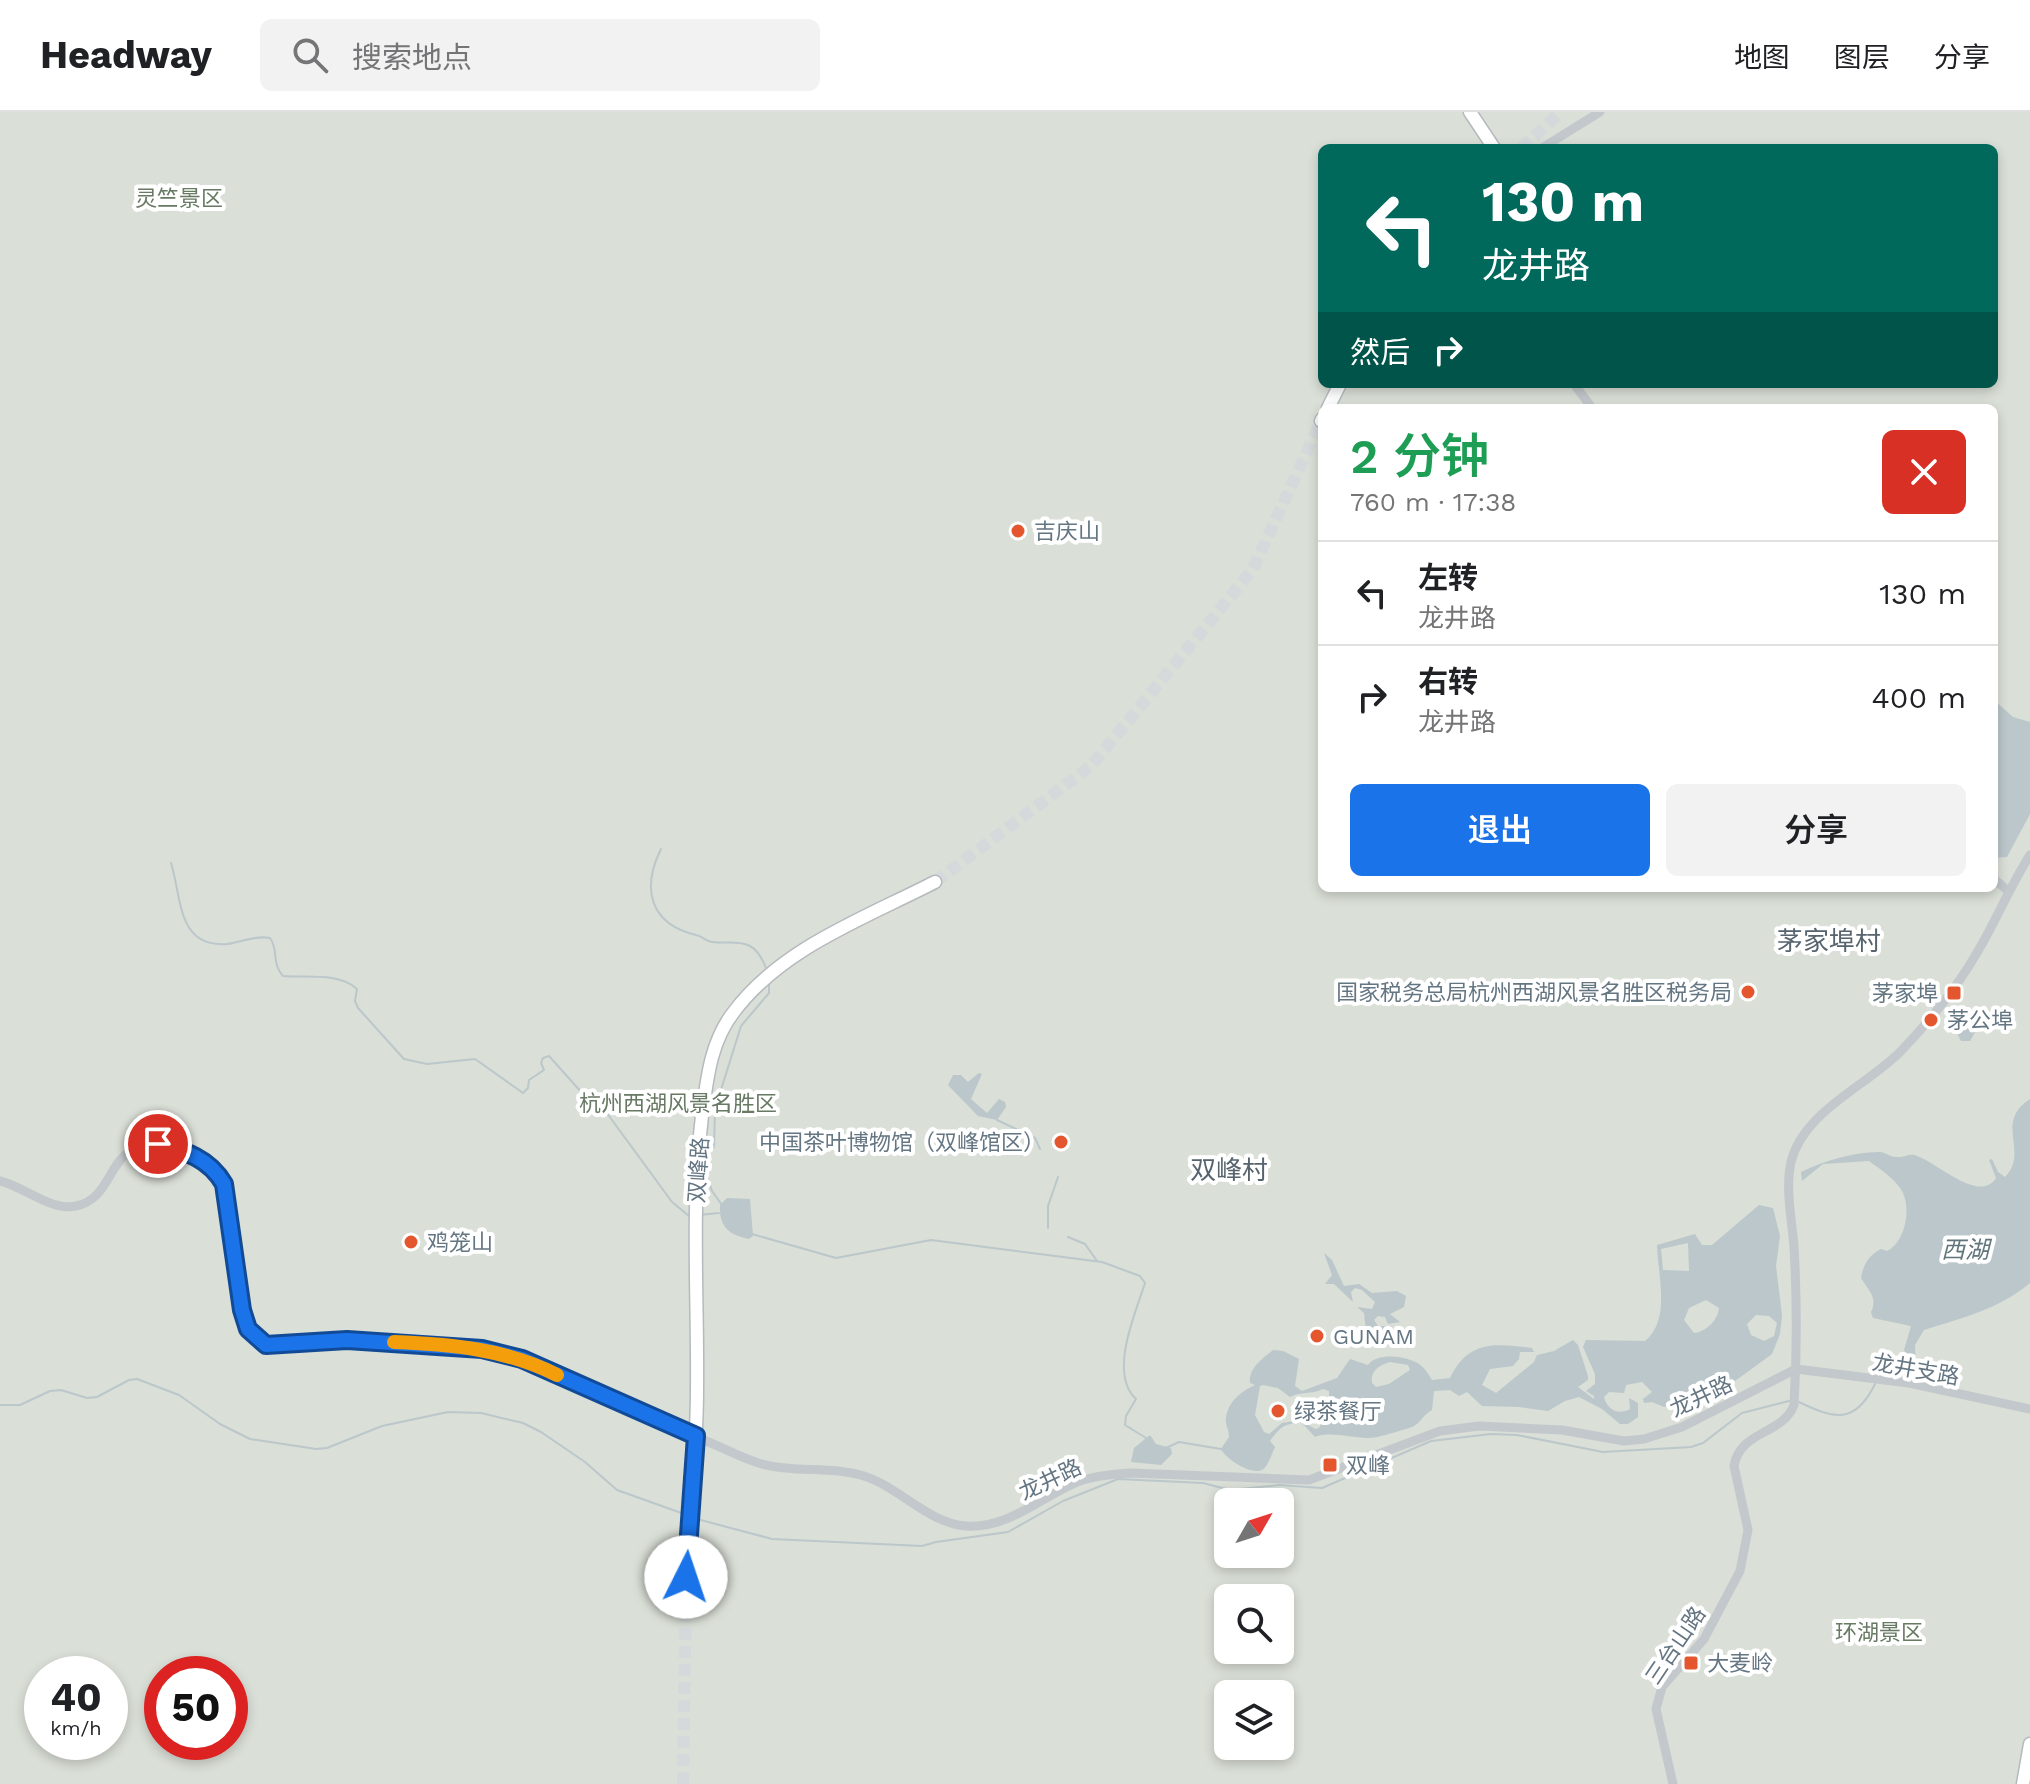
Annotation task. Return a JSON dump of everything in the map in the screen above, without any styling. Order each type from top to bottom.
[{"type":"main road","points":[[1470,112],[1491,144]]},
{"type":"main road","name":"双峰路","points":[[686,1577],[696,1436],[696,1165],[708,1071],[723,1027],[768,975],[821,941],[935,882]]},
{"type":"main road","points":[[2023,1784],[2030,1744]]},
{"type":"street","points":[[1548,144],[1600,112]]},
{"type":"street","points":[[1796,1369],[1790,1190],[1791,1164],[1802,1133],[1812,1122],[1869,1081],[1916,1034],[1977,953],[2007,890],[2030,855]]},
{"type":"street","points":[[1998,882],[2007,890]]},
{"type":"street","name":"龙井路","points":[[0,1181],[17,1185],[56,1205],[78,1205],[93,1197],[120,1160],[135,1148],[158,1144],[191,1154],[217,1172],[224,1184],[242,1310],[248,1329],[266,1345],[347,1340],[482,1349],[522,1359],[763,1465],[842,1471],[863,1476],[886,1485],[946,1521],[975,1526],[1011,1517],[1078,1482],[1106,1475],[1131,1473],[1309,1480],[1440,1431],[1479,1426],[1562,1430],[1624,1441],[1644,1439],[1682,1427],[1796,1369]]},
{"type":"street","name":"龙井支路","points":[[1796,1369],[1877,1379],[2030,1409]]},
{"type":"street","name":"三台山路","points":[[1673,1784],[1664,1757],[1656,1709],[1662,1687],[1704,1639],[1740,1571],[1748,1530],[1734,1466],[1735,1457],[1752,1437],[1788,1416],[1794,1401],[1796,1369]]},
{"type":"green space","name":"杭州西湖风景名胜区","points":[[0,112],[2030,112],[2030,1784],[0,1784]]},
{"type":"water","points":[[1998,704],[2013,717],[2030,722],[2030,814],[2007,857],[1998,858]]},
{"type":"water","points":[[1988,1009],[1970,1041],[1961,1041],[1957,1033],[1963,1018],[1977,1010]]},
{"type":"water","points":[[982,1074],[971,1099],[987,1113],[999,1099],[1005,1102],[1006,1107],[997,1120],[978,1116],[948,1085],[953,1075],[961,1075],[968,1082]]},
{"type":"water","name":"西湖","points":[[2030,1099],[2030,1283],[1993,1306],[1924,1330],[1915,1345],[1916,1369],[1905,1365],[1907,1356],[1904,1350],[1911,1326],[1873,1318],[1873,1299],[1861,1278],[1870,1257],[1881,1249],[1887,1251],[1893,1247],[1902,1233],[1906,1217],[1903,1193],[1893,1179],[1869,1161],[1823,1164],[1802,1181],[1801,1172],[1839,1158],[1879,1152],[1896,1157],[1914,1155],[1968,1184],[1988,1185],[1996,1178],[1989,1160],[1992,1159],[1998,1172],[2005,1177],[2012,1167],[2014,1118],[2019,1108]]},
{"type":"water","points":[[727,1198],[750,1199],[753,1236],[749,1239],[736,1235],[723,1224],[720,1205]]},
{"type":"water","points":[[1759,1205],[1773,1208],[1780,1236],[1776,1266],[1782,1315],[1780,1334],[1772,1354],[1724,1389],[1664,1407],[1652,1402],[1644,1403],[1643,1399],[1652,1392],[1642,1382],[1626,1385],[1624,1393],[1609,1392],[1604,1397],[1610,1408],[1617,1411],[1630,1409],[1629,1398],[1638,1403],[1638,1417],[1628,1424],[1620,1424],[1602,1409],[1579,1397],[1548,1411],[1482,1406],[1467,1392],[1459,1396],[1450,1390],[1434,1391],[1432,1410],[1416,1424],[1377,1437],[1315,1437],[1302,1423],[1287,1425],[1270,1441],[1275,1447],[1262,1470],[1239,1465],[1221,1449],[1229,1437],[1227,1412],[1241,1394],[1255,1385],[1250,1383],[1251,1373],[1273,1350],[1299,1359],[1295,1386],[1302,1391],[1337,1378],[1350,1359],[1368,1365],[1378,1358],[1407,1359],[1421,1366],[1432,1380],[1450,1378],[1466,1356],[1475,1350],[1495,1345],[1532,1348],[1534,1352],[1520,1352],[1513,1366],[1490,1369],[1482,1385],[1496,1393],[1534,1362],[1537,1355],[1554,1351],[1573,1340],[1578,1345],[1588,1376],[1588,1380],[1578,1387],[1594,1399],[1586,1391],[1595,1384],[1595,1374],[1583,1347],[1586,1340],[1645,1341],[1658,1322],[1661,1297],[1657,1245],[1695,1234],[1702,1245],[1712,1245]],"holes":[[[1688,1243],[1689,1271],[1663,1270],[1661,1249]],[[1706,1300],[1719,1308],[1711,1325],[1694,1333],[1684,1320],[1689,1308]],[[1756,1315],[1769,1316],[1777,1323],[1774,1336],[1764,1341],[1751,1335],[1747,1324]],[[1390,1362],[1408,1365],[1410,1370],[1389,1384],[1376,1387],[1372,1383],[1373,1375]],[[1263,1385],[1278,1388],[1290,1397],[1323,1389],[1329,1391],[1329,1409],[1319,1428],[1315,1429],[1301,1420],[1282,1423],[1269,1434],[1264,1432],[1255,1415],[1260,1386]]]},
{"type":"water","points":[[1324,1253],[1332,1260],[1344,1286],[1359,1284],[1372,1293],[1397,1291],[1406,1296],[1404,1307],[1390,1314],[1400,1322],[1388,1324],[1385,1317],[1378,1316],[1374,1320],[1378,1326],[1393,1326],[1378,1333],[1374,1328],[1366,1331],[1364,1313],[1357,1307],[1372,1309],[1375,1302],[1355,1288],[1351,1292],[1353,1302],[1334,1284],[1325,1284],[1332,1275]]},
{"type":"water","points":[[1150,1435],[1156,1444],[1171,1448],[1172,1454],[1161,1465],[1131,1462],[1134,1448]]},
{"type":"waterway","points":[[661,849],[651,891],[659,914],[680,930],[708,941],[750,946],[759,954],[767,971]]},
{"type":"waterway","points":[[171,863],[184,918],[199,938],[227,944],[270,938],[277,966],[283,976],[332,978],[350,984],[357,989],[355,1001],[358,1008],[404,1059],[427,1064],[475,1059],[523,1093],[528,1088],[529,1080],[544,1070],[541,1063],[543,1058],[549,1056],[583,1094],[601,1105],[672,1202],[689,1216]]},
{"type":"waterway","points":[[722,1205],[712,1191],[705,1171],[706,1158],[714,1147],[715,1109],[741,1026],[769,993],[769,981]]},
{"type":"waterway","points":[[997,1120],[1035,1138],[1040,1149]]},
{"type":"waterway","points":[[1048,1228],[1048,1206],[1058,1177]]},
{"type":"waterway","points":[[699,1215],[719,1213]]},
{"type":"waterway","points":[[752,1234],[836,1258],[931,1240],[1102,1262],[1140,1276],[1145,1283],[1124,1359],[1128,1388],[1136,1399],[1126,1416],[1125,1425],[1146,1438]]},
{"type":"waterway","points":[[1068,1237],[1085,1244],[1097,1261]]},
{"type":"waterway","points":[[1880,1374],[1906,1362]]},
{"type":"waterway","points":[[0,1405],[20,1405],[50,1391],[61,1390],[87,1398],[97,1397],[137,1379],[179,1395],[220,1424],[250,1439],[316,1449],[327,1448],[382,1426],[448,1412],[481,1413],[523,1423],[585,1462],[617,1490],[687,1515]]},
{"type":"waterway","points":[[1799,1402],[1833,1415],[1843,1415],[1860,1406],[1875,1384]]},
{"type":"waterway","points":[[697,1519],[772,1539],[922,1546],[1008,1532],[1063,1501],[1118,1479],[1203,1483],[1230,1490],[1279,1485],[1322,1488],[1431,1441],[1491,1434],[1517,1435],[1603,1452],[1691,1447],[1703,1443],[1742,1413],[1789,1401]]},
{"type":"waterway","points":[[1166,1448],[1179,1442],[1221,1449]]},
{"type":"tunnel","points":[[1525,144],[1561,112]]},
{"type":"tunnel","points":[[935,882],[1091,766],[1253,569],[1318,428]]},
{"type":"tunnel","points":[[683,1784],[686,1577]]},
{"type":"slow traffic","points":[[394,1342],[482,1349],[522,1359],[557,1375]]},
{"type":"place","name":"吉庆山","points":[[1018,531]]},
{"type":"place","name":"国家税务总局杭州西湖风景名胜区税务局","points":[[1748,992]]},
{"type":"place","name":"茅家埠","points":[[1954,993]]},
{"type":"place","name":"茅公埠","points":[[1931,1020]]},
{"type":"place","name":"中国茶叶博物馆（双峰馆区）","points":[[1061,1142]]},
{"type":"place","name":"鸡笼山","points":[[411,1242]]},
{"type":"place","name":"GUNAM","points":[[1317,1336]]},
{"type":"place","name":"绿茶餐厅","points":[[1278,1411]]},
{"type":"place","name":"双峰","points":[[1330,1465]]},
{"type":"place","name":"大麦岭","points":[[1691,1663]]},
{"type":"district","name":"茅家埠村","points":[[1829,941]]},
{"type":"district","name":"双峰村","points":[[1229,1170]]},
{"type":"route","points":[[158,1144],[204,1161],[217,1172],[224,1184],[242,1310],[248,1329],[266,1345],[347,1340],[482,1349],[522,1359],[696,1436],[686,1577]]},
{"type":"park label","name":"灵竺景区","points":[[179,198]]},
{"type":"park label","name":"环湖景区","points":[[1879,1632]]}]
